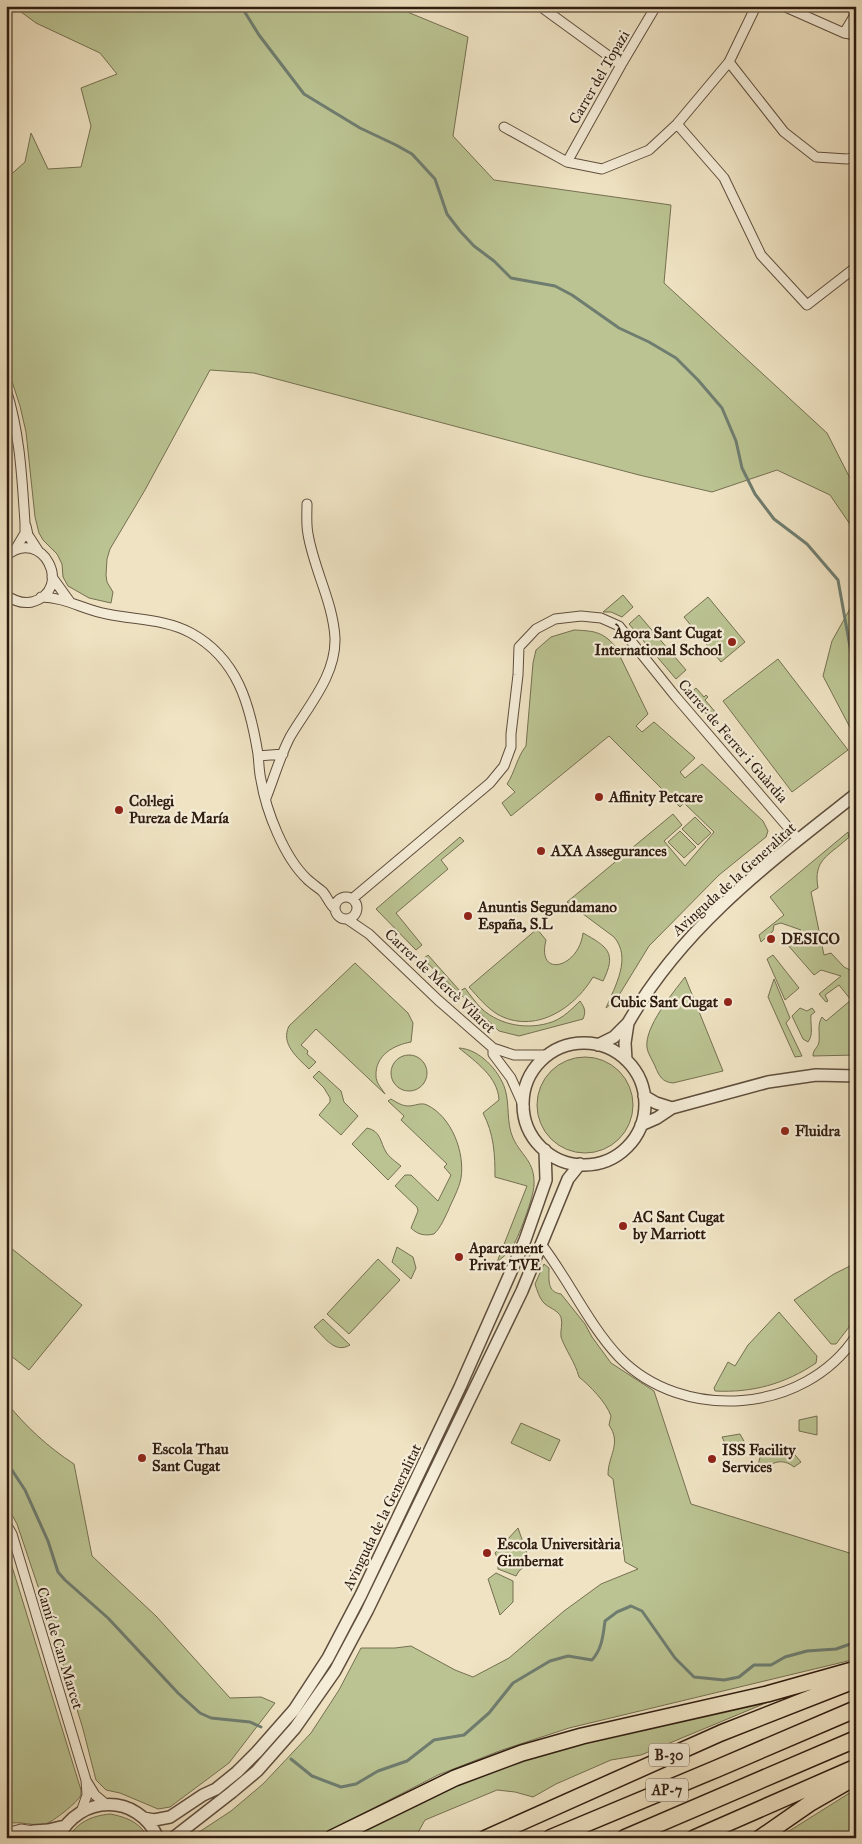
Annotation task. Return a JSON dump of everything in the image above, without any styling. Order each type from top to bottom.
[{"type":"highway","points":[[332,1838],[447,1782],[522,1753],[582,1736],[766,1694],[856,1670]]},
{"type":"highway","name":"B-30","points":[[486,1838],[720,1733],[856,1680]]},
{"type":"highway","name":"AP-7","points":[[551,1838],[725,1766],[856,1708]]},
{"type":"highway","name":"AP-7","points":[[625,1838],[856,1739]]},
{"type":"highway","points":[[694,1838],[856,1766]]},
{"type":"highway","points":[[760,1838],[809,1804],[856,1777]]},
{"type":"street","name":"Carrer del Topazi","points":[[566,162],[656,6]]},
{"type":"street","points":[[504,127],[566,162],[602,169],[649,150],[677,124],[729,62],[756,6]]},
{"type":"street","points":[[784,6],[844,33],[856,35]]},
{"type":"street","points":[[544,9],[621,64]]},
{"type":"street","points":[[844,33],[856,13]]},
{"type":"street","points":[[729,62],[784,132],[816,157],[856,158]]},
{"type":"street","points":[[677,124],[724,178],[761,255],[807,305],[855,270]]},
{"type":"street","points":[[6,389],[15,420],[19,446],[25,524],[25,533],[15,550]]},
{"type":"street","points":[[266,798],[282,754],[310,708],[333,657],[335,640],[333,623],[308,533],[307,504]]},
{"type":"street","points":[[25,524],[28,535],[39,552],[50,564],[52,578],[49,588],[41,597]]},
{"type":"street","points":[[6,556],[15,550],[26,548],[39,552]]},
{"type":"street","points":[[52,578],[70,602]]},
{"type":"street","points":[[9,598],[28,602],[41,597],[60,598],[99,613],[175,626],[191,632],[220,655],[232,670],[250,711],[261,781],[275,826],[297,867],[307,879],[324,892],[352,899],[356,904],[357,910],[353,916],[347,919],[338,915],[324,892]]},
{"type":"street","name":"Carrer de Ferrer i Guàrdia","points":[[352,899],[469,802],[501,771],[511,747],[519,647],[536,629],[555,619],[581,616],[601,618],[619,626],[676,697],[798,839]]},
{"type":"street","points":[[258,756],[282,754]]},
{"type":"street","name":"Avinguda de la Generalitat","points":[[598,1045],[614,1037],[628,1023],[660,972],[690,937],[738,891],[798,839],[856,794]]},
{"type":"street","points":[[335,908],[337,902],[342,898]]},
{"type":"street","name":"Carrer de Mercè Vilaret","points":[[357,910],[369,934]]},
{"type":"street","name":"Carrer de Mercè Vilaret","points":[[347,919],[369,934],[438,1000],[493,1048],[514,1056],[548,1055]]},
{"type":"street","name":"Avinguda de la Generalitat","points":[[626,1060],[625,1043],[628,1023]]},
{"type":"street","points":[[576,1044],[598,1045],[610,1049],[626,1060],[638,1077],[644,1096],[644,1114],[641,1126],[632,1142],[618,1154],[600,1162],[580,1164],[561,1160],[545,1150],[530,1132],[526,1122],[524,1107],[524,1094],[528,1081],[534,1069],[548,1055],[561,1048],[576,1044]]},
{"type":"street","name":"Carrer de Mercè Vilaret","points":[[493,1048],[493,1054],[511,1078],[524,1107]]},
{"type":"street","points":[[641,1126],[672,1108],[768,1082],[816,1075],[856,1076]]},
{"type":"street","points":[[644,1096],[656,1103],[672,1108]]},
{"type":"street","name":"Avinguda de la Generalitat","points":[[144,1818],[154,1820],[170,1817],[202,1795],[216,1790],[237,1772],[258,1752],[294,1710],[328,1658],[361,1595],[460,1387],[518,1258],[546,1180],[545,1150]]},
{"type":"street","name":"Avinguda de la Generalitat","points":[[173,1838],[257,1770],[295,1728],[335,1671],[367,1611],[522,1291],[568,1179],[580,1164]]},
{"type":"street","points":[[542,1244],[599,1332],[620,1358],[659,1386],[688,1396],[731,1401],[764,1398],[781,1393],[817,1376],[835,1362],[856,1336]]},
{"type":"street","name":"Camí de Can Marcet","points":[[6,1524],[12,1534],[86,1780],[87,1795],[81,1812]]},
{"type":"street","name":"Camí de Can Marcet","points":[[86,1780],[95,1795],[107,1804]]},
{"type":"street","points":[[58,1838],[65,1826],[81,1812],[95,1806],[107,1804],[130,1809],[144,1818],[158,1838]]},
{"type":"street","points":[[6,1833],[21,1829],[34,1831],[65,1826]]},
{"type":"street","points":[[34,1831],[43,1838]]},
{"type":"green space","points":[[13,6],[291,6],[293,8],[306,6],[393,6],[468,37],[453,136],[494,180],[671,205],[664,283],[827,433],[856,490],[856,533],[830,495],[777,470],[712,492],[639,475],[254,373],[210,370],[145,490],[110,549],[106,575],[107,582],[113,592],[111,603],[89,598],[68,586],[63,577],[62,564],[57,554],[43,540],[39,533],[35,517],[26,432],[6,363],[6,179],[25,162],[31,133],[48,169],[81,167],[91,126],[81,88],[117,74],[100,53],[36,23]]},
{"type":"green space","points":[[623,595],[633,607],[622,617],[611,612],[603,612]]},
{"type":"green space","points":[[708,597],[745,642],[721,662],[684,617]]},
{"type":"green space","points":[[856,598],[856,739],[823,676],[832,641]]},
{"type":"green space","points":[[639,615],[686,670],[676,679],[629,624]]},
{"type":"green space","points":[[574,630],[597,633],[606,637],[615,646],[648,714],[636,726],[642,732],[654,722],[695,758],[680,772],[685,778],[702,764],[763,821],[768,831],[766,837],[719,875],[649,946],[616,1000],[606,1008],[622,963],[619,945],[614,937],[567,902],[673,814],[682,825],[664,841],[685,866],[714,832],[684,803],[680,807],[609,736],[511,816],[502,803],[515,792],[507,784],[526,746],[533,663],[536,650],[551,637]]},
{"type":"green space","points":[[778,659],[848,750],[792,792],[723,701]]},
{"type":"green space","points":[[696,688],[704,697],[706,695],[708,697],[705,700],[718,715],[705,713],[689,694]]},
{"type":"green space","points":[[695,817],[711,833],[698,845],[682,829]]},
{"type":"green space","points":[[680,831],[696,847],[684,858],[668,842]]},
{"type":"green space","points":[[848,832],[849,837],[828,855],[820,865],[817,879],[818,888],[811,892],[824,955],[831,953],[844,967],[856,973],[856,1055],[813,1056],[819,1042],[819,1026],[822,1017],[826,1021],[851,1000],[839,985],[825,995],[828,1001],[826,1002],[819,994],[841,976],[821,970],[814,975],[786,943],[801,930],[781,923],[774,925],[773,931],[761,942],[759,935],[784,915],[770,897]]},
{"type":"green space","points":[[460,837],[464,841],[441,860],[448,869],[396,913],[422,945],[416,950],[376,909]]},
{"type":"green space","points":[[537,929],[546,940],[545,952],[547,960],[552,964],[567,961],[574,954],[580,945],[583,933],[599,942],[608,952],[609,964],[607,971],[603,981],[593,977],[575,999],[552,1015],[539,1020],[525,1022],[511,1020],[493,1011],[469,987]]},
{"type":"green space","points":[[428,955],[460,991],[465,988],[482,1009],[506,1023],[534,1026],[552,1022],[571,1010],[580,1001],[584,1010],[583,1019],[519,1036],[499,1031],[423,959]]},
{"type":"green space","points":[[773,955],[799,988],[785,1000],[767,959]]},
{"type":"green space","points":[[355,963],[408,1013],[413,1023],[411,1042],[387,1052],[379,1062],[376,1079],[385,1094],[316,1029],[301,1045],[316,1062],[309,1069],[288,1045],[287,1033],[289,1026]]},
{"type":"green space","points":[[685,977],[723,1071],[673,1083],[664,1080],[660,1076],[647,1048],[647,1040],[660,1011]]},
{"type":"green space","points":[[774,979],[790,1018],[786,1023],[802,1056],[795,1057],[768,997]]},
{"type":"green space","points":[[800,1008],[807,1011],[812,1008],[815,1012],[811,1015],[811,1032],[808,1042],[803,1039],[792,1016]]},
{"type":"green space","points":[[459,1048],[481,1056],[498,1075],[505,1089],[513,1138],[530,1165],[534,1177],[531,1198],[518,1237],[511,1249],[497,1262],[527,1186],[495,1177],[493,1144],[490,1129],[483,1113],[499,1100],[498,1092],[495,1084],[485,1071]]},
{"type":"green space","points":[[409,1055],[416,1056],[422,1060],[426,1066],[426,1080],[422,1086],[416,1090],[409,1091],[402,1090],[396,1086],[392,1080],[391,1073],[392,1066],[396,1060],[402,1056]]},
{"type":"green space","points":[[585,1057],[603,1060],[619,1071],[630,1087],[633,1105],[630,1123],[619,1139],[603,1150],[585,1153],[567,1150],[551,1139],[540,1123],[537,1105],[540,1087],[551,1071],[567,1060]]},
{"type":"green space","points":[[319,1071],[341,1091],[344,1102],[358,1116],[341,1135],[319,1115],[330,1102],[330,1098],[324,1088],[313,1077]]},
{"type":"green space","points":[[391,1099],[406,1106],[425,1104],[436,1111],[450,1127],[459,1147],[462,1168],[460,1182],[444,1220],[434,1234],[422,1234],[411,1228],[418,1211],[417,1207],[395,1186],[405,1175],[411,1175],[438,1201],[451,1175],[444,1167],[447,1164],[401,1120],[404,1116],[388,1101]]},
{"type":"green space","points":[[367,1128],[372,1129],[378,1134],[387,1154],[401,1166],[388,1180],[352,1144]]},
{"type":"green space","points":[[6,1244],[82,1305],[29,1370],[6,1352]]},
{"type":"green space","points":[[397,1247],[413,1257],[416,1268],[411,1279],[392,1262]]},
{"type":"green space","points":[[856,1256],[856,1318],[836,1344],[831,1344],[794,1300],[834,1274],[854,1264],[851,1257]]},
{"type":"green space","points":[[378,1259],[400,1280],[349,1334],[327,1314]]},
{"type":"green space","points":[[544,1264],[549,1268],[549,1281],[553,1291],[561,1294],[585,1324],[611,1363],[654,1391],[691,1504],[856,1555],[856,1659],[569,1728],[502,1750],[438,1775],[315,1838],[190,1838],[231,1811],[263,1784],[311,1733],[339,1690],[361,1648],[411,1646],[455,1670],[473,1677],[509,1658],[564,1611],[601,1584],[638,1569],[625,1562],[613,1479],[608,1475],[614,1444],[613,1432],[609,1425],[611,1416],[602,1400],[579,1377],[561,1337],[561,1317],[545,1304],[539,1296],[535,1284]]},
{"type":"green space","points":[[779,1312],[817,1356],[816,1363],[792,1377],[768,1386],[755,1389],[715,1391],[714,1388],[728,1362],[735,1366],[748,1345]]},
{"type":"green space","points":[[323,1319],[350,1345],[340,1348],[330,1344],[314,1327]]},
{"type":"green space","points":[[6,1402],[38,1436],[74,1464],[92,1556],[156,1616],[230,1698],[261,1697],[275,1703],[229,1763],[170,1807],[158,1809],[120,1793],[106,1790],[96,1780],[83,1729],[50,1622],[17,1524],[6,1504]]},
{"type":"green space","points":[[817,1416],[817,1435],[799,1431],[799,1420]]},
{"type":"green space","points":[[521,1423],[560,1440],[550,1461],[511,1443]]},
{"type":"green space","points":[[740,1434],[745,1443],[730,1454],[722,1437]]},
{"type":"green space","points":[[789,1448],[801,1462],[794,1467],[786,1462],[777,1462],[773,1463],[764,1473],[756,1472],[761,1454],[775,1455]]},
{"type":"green space","points":[[518,1528],[530,1562],[516,1576],[498,1569],[498,1559],[495,1553]]},
{"type":"green space","points":[[6,1547],[81,1790],[81,1795],[70,1807],[54,1820],[41,1825],[6,1824]]},
{"type":"green space","points":[[496,1573],[513,1581],[513,1602],[500,1615],[488,1579]]},
{"type":"green space","points":[[785,1695],[641,1755],[611,1760],[556,1784],[533,1797],[497,1790],[425,1820],[415,1838],[350,1838],[454,1785],[526,1759],[599,1738]]},
{"type":"green space","points":[[856,1789],[856,1838],[778,1838]]},
{"type":"green space","points":[[110,1814],[137,1824],[148,1838],[68,1838],[76,1828],[86,1821],[97,1816]]},
{"type":"waterway","points":[[241,6],[259,35],[304,94],[360,128],[412,154],[435,179],[447,214],[460,231],[474,246],[494,261],[511,278],[555,286],[572,295],[619,328],[649,342],[676,358],[698,380],[722,408],[736,441],[742,468],[755,494],[774,519],[807,544],[838,580],[852,658],[856,668]]},
{"type":"waterway","points":[[6,1461],[25,1490],[48,1541],[58,1572],[65,1580],[108,1618],[178,1693],[200,1713],[211,1718],[250,1722],[261,1727]]},
{"type":"waterway","points":[[291,1759],[312,1776],[341,1787],[356,1784],[378,1771],[407,1761],[434,1740],[464,1735],[489,1713],[513,1683],[550,1661],[568,1656],[592,1660],[600,1647],[605,1621],[617,1612],[631,1606],[642,1611],[675,1658],[694,1677],[724,1680],[739,1677],[754,1665],[771,1665],[785,1657],[807,1651],[836,1649],[856,1642]]},
{"type":"place","name":"Àgora Sant Cugat International School","points":[[732,642]]},
{"type":"place","name":"Affinity Petcare","points":[[599,797]]},
{"type":"place","name":"Col·legi Pureza de María","points":[[119,810]]},
{"type":"place","name":"AXA Assegurances","points":[[541,851]]},
{"type":"place","name":"Anuntis Segundamano España, S.L","points":[[468,916]]},
{"type":"place","name":"DESICO","points":[[771,939]]},
{"type":"place","name":"Cubic Sant Cugat","points":[[728,1002]]},
{"type":"place","name":"Fluidra","points":[[785,1131]]},
{"type":"place","name":"AC Sant Cugat by Marriott","points":[[623,1226]]},
{"type":"place","name":"Aparcament Privat TVE","points":[[459,1257]]},
{"type":"place","name":"Escola Thau Sant Cugat","points":[[142,1458]]},
{"type":"place","name":"ISS Facility Services","points":[[712,1459]]},
{"type":"place","name":"Escola Universitària Gimbernat","points":[[487,1553]]}]
